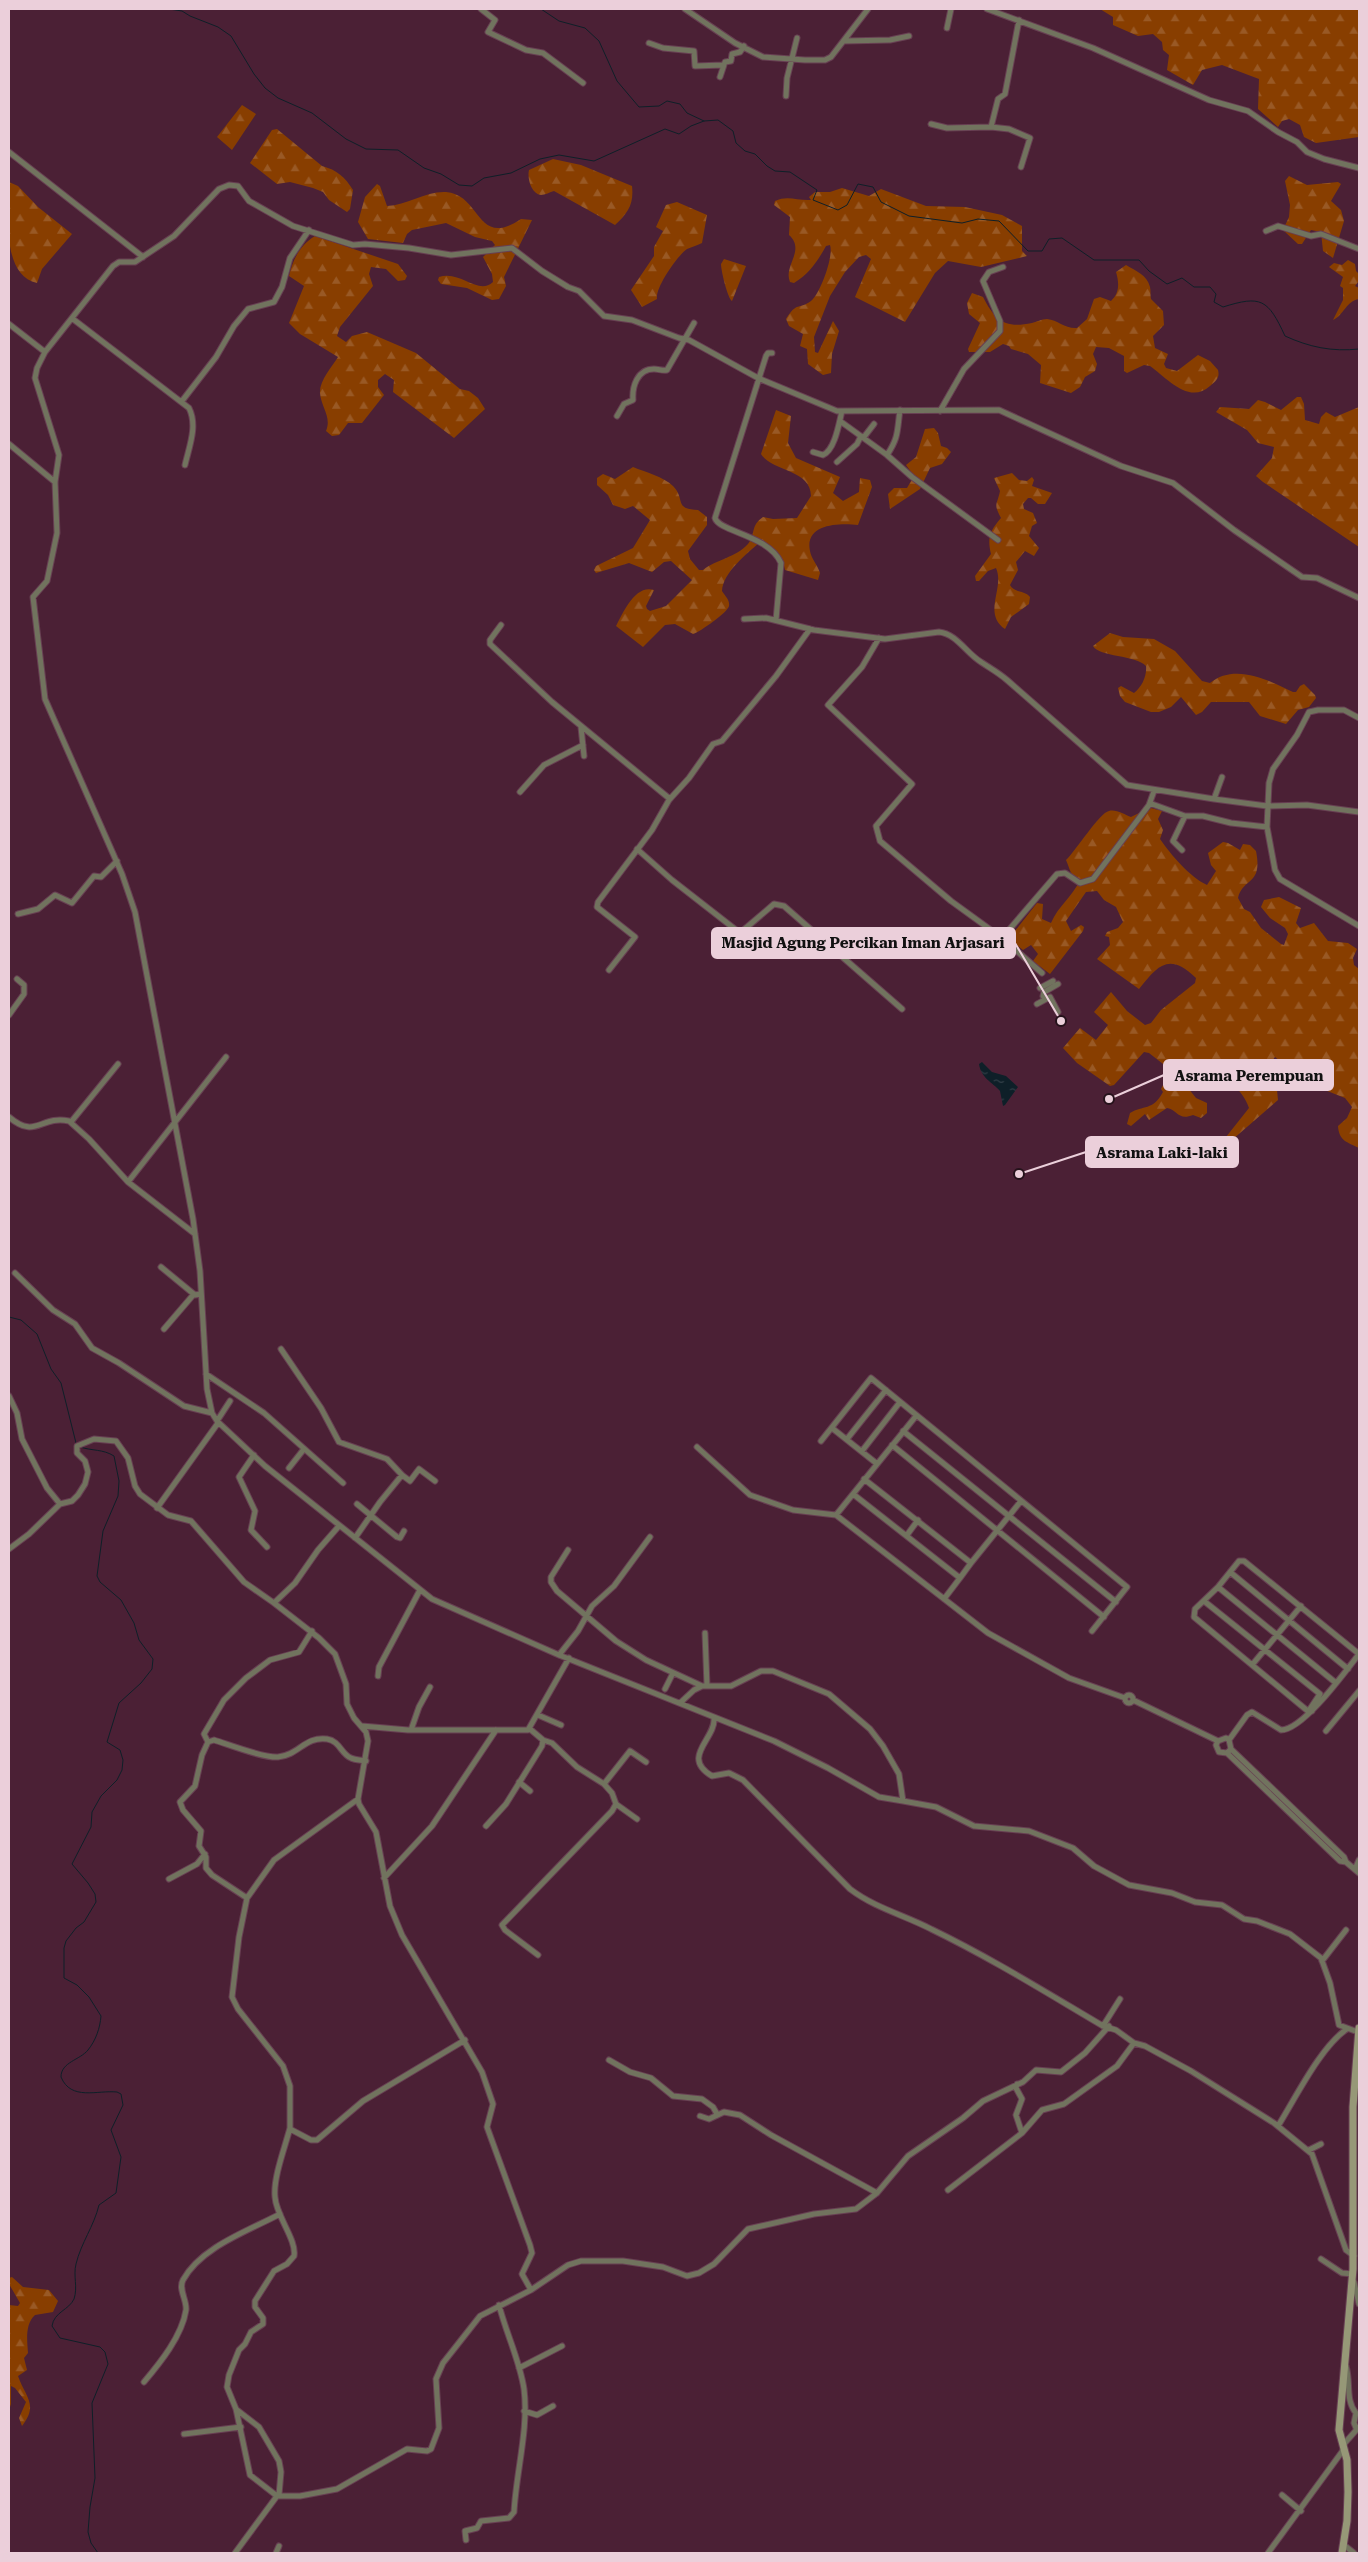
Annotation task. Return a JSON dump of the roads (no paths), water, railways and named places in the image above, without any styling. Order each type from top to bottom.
[{"type":"street","points":[[481,9],[494,19],[488,32],[526,50],[543,53],[583,83]]},
{"type":"street","points":[[685,9],[763,57],[825,60],[831,57],[868,9]]},
{"type":"street","points":[[947,28],[951,9]]},
{"type":"street","points":[[987,9],[1093,48],[1209,100],[1248,111],[1278,132],[1297,142],[1308,152],[1324,159],[1359,168]]},
{"type":"street","points":[[991,127],[998,99],[1005,94],[1019,20]]},
{"type":"street","points":[[844,41],[890,40],[909,36]]},
{"type":"street","points":[[786,96],[796,38]]},
{"type":"street","points":[[649,43],[663,48],[694,51],[695,66],[723,65]]},
{"type":"street","points":[[720,77],[726,61],[731,61],[733,54],[740,52],[744,46]]},
{"type":"street","points":[[931,124],[947,128],[991,127],[1009,129],[1030,138],[1021,167]]},
{"type":"street","points":[[9,152],[143,257]]},
{"type":"street","points":[[1342,2553],[1348,2492],[1344,2447],[1339,2430],[1354,2256],[1353,2107],[1358,2069],[1358,2030],[1347,2029],[1339,2025],[1322,1961],[1309,1947],[1280,1928],[1244,1919],[1222,1905],[1195,1902],[1172,1893],[1129,1885],[1094,1866],[1067,1845],[1049,1840],[1029,1831],[974,1826],[936,1807],[879,1797],[828,1768],[781,1745],[559,1654],[432,1599],[339,1526],[254,1455],[218,1422],[212,1413],[206,1374],[195,1234],[135,912],[116,861],[45,699],[33,597],[46,581],[56,541],[55,482],[59,455],[35,378],[44,352],[73,319],[113,266],[119,262],[134,262],[143,257],[180,231],[214,194],[225,185],[238,186],[248,201],[293,226],[353,245],[364,244],[409,248],[442,254],[510,247],[542,271],[568,287],[579,291],[604,316],[632,320],[685,339],[760,379],[842,411],[999,410],[1121,466],[1173,483],[1234,530],[1302,577],[1317,578],[1359,598]]},
{"type":"street","points":[[1266,231],[1278,226],[1312,237],[1321,234],[1359,249]]},
{"type":"street","points":[[182,401],[216,357],[234,326],[248,309],[274,302],[282,287],[290,258],[309,230]]},
{"type":"street","points":[[940,411],[964,369],[1000,331],[1000,321],[983,281],[989,272],[1003,267]]},
{"type":"street","points":[[73,319],[182,401],[190,412],[193,424],[184,465]]},
{"type":"street","points":[[617,416],[624,404],[634,400],[634,383],[637,378],[654,369],[666,371],[694,323]]},
{"type":"street","points":[[9,324],[44,352]]},
{"type":"street","points":[[772,354],[768,353],[766,356],[715,518],[720,526],[754,538],[778,557],[781,563],[776,620]]},
{"type":"street","points":[[887,455],[894,448],[897,438],[900,410]]},
{"type":"street","points":[[813,452],[826,453],[840,421],[842,411]]},
{"type":"street","points":[[840,421],[998,540]]},
{"type":"street","points":[[837,462],[857,444],[874,424]]},
{"type":"street","points":[[9,444],[55,482]]},
{"type":"street","points":[[744,619],[776,620],[810,629],[880,638],[939,632],[951,636],[980,662],[993,668],[1008,680],[1127,785],[1267,806],[1298,804],[1359,812]]},
{"type":"street","points":[[501,625],[490,640],[490,644],[581,727],[670,799]]},
{"type":"street","points":[[609,970],[635,938],[621,925],[605,915],[597,904],[652,830],[670,799],[692,774],[713,744],[722,741],[779,672],[810,629]]},
{"type":"street","points":[[880,638],[862,667],[828,705],[912,784],[876,826],[880,841],[951,901],[1002,938],[1042,973]]},
{"type":"street","points":[[1359,718],[1344,710],[1308,712],[1271,774],[1267,806],[1267,828],[1275,870],[1280,879],[1359,926]]},
{"type":"street","points":[[581,727],[584,756]]},
{"type":"street","points":[[520,792],[544,765],[583,745]]},
{"type":"street","points":[[1214,799],[1222,777]]},
{"type":"street","points":[[1002,938],[1057,874],[1065,874],[1080,882],[1093,879],[1148,805],[1154,790]]},
{"type":"street","points":[[1148,805],[1152,804],[1185,816],[1202,816],[1267,828]]},
{"type":"street","points":[[1182,850],[1173,841],[1185,816]]},
{"type":"street","points":[[637,849],[672,880],[740,934],[774,904],[784,906],[902,1009]]},
{"type":"street","points":[[18,914],[44,905],[55,895],[72,903],[94,876],[102,876],[116,861]]},
{"type":"street","points":[[9,1015],[24,994],[24,985],[17,979]]},
{"type":"street","points":[[1037,1004],[1048,988],[1050,998],[1058,1012]]},
{"type":"street","points":[[128,1182],[226,1057]]},
{"type":"street","points":[[71,1122],[118,1064]]},
{"type":"street","points":[[9,1117],[22,1128],[58,1120],[71,1122],[128,1182],[195,1234]]},
{"type":"street","points":[[161,1267],[196,1296],[200,1294]]},
{"type":"street","points":[[15,1273],[53,1310],[75,1324],[92,1348],[120,1363],[184,1406],[212,1413]]},
{"type":"street","points":[[164,1329],[194,1294]]},
{"type":"street","points":[[282,1349],[321,1408],[339,1442],[387,1460],[410,1481],[419,1469],[435,1481]]},
{"type":"street","points":[[206,1374],[264,1413],[343,1483]]},
{"type":"street","points":[[821,1441],[871,1378],[1127,1587],[1092,1631]]},
{"type":"street","points":[[847,1440],[886,1390]]},
{"type":"street","points":[[9,1396],[17,1412],[22,1439],[47,1488],[60,1504]]},
{"type":"street","points":[[156,1508],[218,1422],[230,1401]]},
{"type":"street","points":[[862,1451],[900,1402]]},
{"type":"street","points":[[836,1515],[876,1463],[916,1416]]},
{"type":"street","points":[[832,1428],[876,1463]]},
{"type":"street","points":[[903,1430],[1116,1602]]},
{"type":"street","points":[[9,1549],[29,1534],[60,1504],[72,1501],[76,1497],[88,1476],[87,1466],[77,1452],[77,1446],[88,1440],[105,1439],[118,1442],[128,1458],[137,1491],[156,1508],[170,1516],[191,1521],[244,1582],[312,1631],[335,1654],[346,1684],[347,1704],[354,1718],[362,1726],[368,1741],[358,1804],[376,1832],[390,1906],[402,1935],[465,2040],[482,2072],[486,2089],[493,2100],[486,2127],[530,2245],[532,2253],[522,2274],[531,2290]]},
{"type":"street","points":[[892,1445],[1104,1617]]},
{"type":"street","points":[[697,1447],[750,1495],[786,1508],[836,1515],[988,1634],[1085,1685],[1125,1698],[1128,1703],[1133,1700],[1218,1741],[1221,1739],[1230,1740]]},
{"type":"street","points":[[289,1468],[304,1449]]},
{"type":"street","points":[[254,1455],[239,1477],[255,1511],[251,1530],[267,1547]]},
{"type":"street","points":[[355,1538],[402,1475]]},
{"type":"street","points":[[864,1478],[972,1563]]},
{"type":"street","points":[[853,1494],[960,1578]]},
{"type":"street","points":[[944,1598],[1021,1501]]},
{"type":"street","points":[[357,1504],[399,1538],[404,1532]]},
{"type":"street","points":[[907,1536],[918,1520]]},
{"type":"street","points":[[274,1603],[295,1583],[318,1550],[339,1526]]},
{"type":"street","points":[[559,1654],[587,1618],[592,1606],[614,1586],[650,1537]]},
{"type":"street","points":[[568,1550],[555,1569],[551,1582],[556,1591],[616,1641],[673,1674],[705,1686]]},
{"type":"street","points":[[1229,1751],[1230,1740],[1250,1712],[1255,1713],[1282,1730],[1288,1730],[1296,1726],[1311,1712],[1359,1654],[1244,1561],[1239,1561],[1218,1587],[1195,1609],[1194,1617],[1311,1712]]},
{"type":"street","points":[[1230,1572],[1348,1669]]},
{"type":"street","points":[[1218,1587],[1336,1683]]},
{"type":"street","points":[[378,1676],[379,1667],[420,1590]]},
{"type":"street","points":[[1204,1601],[1320,1694],[1310,1709],[1311,1712]]},
{"type":"street","points":[[1252,1665],[1301,1606]]},
{"type":"street","points":[[208,1742],[204,1734],[228,1696],[268,1661],[299,1652],[312,1631]]},
{"type":"street","points":[[705,1633],[705,1686]]},
{"type":"street","points":[[530,1729],[569,1658]]},
{"type":"street","points":[[680,1703],[694,1690],[705,1686],[731,1686],[761,1671],[769,1670],[829,1694],[870,1729],[884,1746],[899,1774],[903,1801]]},
{"type":"street","points":[[664,1689],[673,1674]]},
{"type":"street","points":[[411,1730],[419,1707],[430,1688]]},
{"type":"street","points":[[1326,1731],[1359,1691]]},
{"type":"street","points":[[538,1715],[561,1725]]},
{"type":"street","points":[[714,1718],[711,1733],[700,1749],[703,1768],[710,1776],[729,1772],[743,1780],[850,1889],[868,1902],[931,1928],[1011,1971],[1134,2043],[1145,2046],[1182,2066],[1278,2126],[1309,2150],[1346,2250],[1354,2256]]},
{"type":"street","points":[[362,1726],[411,1730],[530,1729],[543,1740],[552,1743],[577,1767],[604,1784],[612,1794],[616,1804],[637,1819]]},
{"type":"street","points":[[384,1878],[432,1826],[496,1730]]},
{"type":"street","points":[[247,1898],[209,1873],[205,1866],[205,1854],[199,1846],[201,1831],[183,1810],[180,1802],[195,1786],[202,1755],[208,1742],[214,1740],[263,1755],[279,1757],[296,1751],[308,1740],[326,1739],[335,1742],[351,1759],[366,1761]]},
{"type":"street","points":[[486,1826],[506,1804],[542,1746],[543,1740]]},
{"type":"street","points":[[1218,1741],[1217,1749],[1223,1754],[1229,1751]]},
{"type":"street","points":[[604,1784],[630,1751],[646,1762]]},
{"type":"street","points":[[1229,1751],[1357,1871],[1359,1860]]},
{"type":"street","points":[[519,1782],[530,1791]]},
{"type":"street","points":[[358,1799],[274,1860],[247,1898],[234,1974],[232,1997],[238,2009],[283,2066],[290,2086],[290,2128],[275,2197],[294,2246],[294,2256],[287,2264],[272,2272],[255,2301],[255,2308],[263,2318],[263,2324],[250,2333],[245,2344],[239,2350],[229,2375],[228,2390],[236,2409],[250,2475],[278,2496],[300,2496],[337,2489],[407,2449],[427,2451],[431,2449],[439,2428],[436,2379],[439,2370],[457,2342],[478,2318],[500,2305],[531,2290],[568,2265],[581,2261],[623,2261],[663,2267],[687,2276],[698,2273],[714,2264],[748,2229],[814,2214],[850,2211],[866,2203],[877,2193],[908,2156],[963,2118],[983,2101],[1023,2082],[1036,2070],[1061,2072],[1085,2053],[1106,2026],[1120,1999]]},
{"type":"street","points":[[538,1956],[505,1930],[503,1924],[610,1813],[616,1804]]},
{"type":"street","points":[[169,1879],[197,1864],[205,1854]]},
{"type":"street","points":[[1322,1961],[1346,1930]]},
{"type":"street","points":[[1278,2126],[1321,2058],[1338,2036],[1347,2029]]},
{"type":"street","points":[[290,2128],[297,2135],[317,2140],[363,2101],[465,2040]]},
{"type":"street","points":[[948,2190],[1022,2133],[1042,2110],[1064,2104],[1117,2066],[1134,2043]]},
{"type":"street","points":[[609,2060],[630,2072],[651,2078],[673,2096],[702,2099],[713,2107],[717,2114]]},
{"type":"street","points":[[1017,2084],[1016,2088],[1022,2099],[1016,2115],[1022,2133]]},
{"type":"street","points":[[700,2116],[709,2119],[717,2114],[732,2112],[740,2115],[771,2135],[877,2193]]},
{"type":"street","points":[[1309,2150],[1321,2144]]},
{"type":"street","points":[[144,2382],[160,2361],[182,2324],[186,2308],[182,2285],[184,2279],[207,2253],[280,2214]]},
{"type":"street","points":[[1321,2260],[1342,2273],[1353,2275]]},
{"type":"street","points":[[1353,2275],[1359,2304]]},
{"type":"street","points":[[466,2540],[465,2531],[477,2528],[481,2521],[509,2518],[514,2512],[524,2411],[524,2393],[519,2368],[506,2334],[500,2305]]},
{"type":"street","points":[[519,2368],[562,2346]]},
{"type":"street","points":[[1268,2553],[1301,2511],[1358,2428],[1354,2423],[1356,2413],[1349,2405],[1349,2375],[1345,2363]]},
{"type":"street","points":[[524,2411],[537,2415],[553,2406]]},
{"type":"street","points":[[235,2553],[278,2496],[281,2472],[278,2461],[259,2427],[236,2409]]},
{"type":"street","points":[[184,2434],[240,2427]]},
{"type":"street","points":[[1282,2495],[1301,2511]]},
{"type":"street","points":[[1344,2545],[1354,2553]]},
{"type":"street","points":[[276,2553],[279,2546]]},
{"type":"water","points":[[982,1062],[992,1072],[1006,1076],[1018,1087],[1005,1105],[1003,1106],[1000,1091],[982,1073],[979,1064]]},
{"type":"waterway","points":[[169,9],[182,11],[218,27],[231,36],[254,74],[265,88],[278,98],[312,113],[346,139],[366,149],[398,150],[424,168],[441,174],[459,185],[472,186],[484,178],[511,173],[540,159],[559,155],[594,161],[665,129],[679,134],[691,126],[704,121],[718,120],[733,131],[736,143],[745,151],[755,154],[775,171],[790,172],[817,190],[813,200],[838,210],[847,205],[858,184],[873,187],[881,202],[909,216],[962,223],[978,219],[999,221],[1028,251],[1042,251],[1049,239],[1062,238],[1094,260],[1139,260],[1149,271],[1167,284],[1182,278],[1194,287],[1210,287],[1216,294],[1214,302],[1223,307],[1246,301],[1262,303],[1273,314],[1285,336],[1294,340],[1330,349],[1359,349]]},
{"type":"waterway","points":[[541,9],[559,21],[585,28],[599,41],[617,81],[639,107],[659,106],[667,101],[680,104],[687,113],[704,121]]},
{"type":"waterway","points":[[9,1317],[21,1320],[37,1334],[51,1369],[61,1383],[76,1443]]},
{"type":"waterway","points":[[80,1447],[106,1452],[114,1456],[119,1481],[118,1496],[103,1531],[97,1576],[100,1582],[121,1600],[134,1623],[139,1640],[153,1659],[152,1669],[141,1683],[119,1703],[107,1742],[120,1750],[123,1760],[122,1770],[117,1780],[101,1796],[92,1812],[91,1827],[72,1864],[95,1894],[96,1902],[84,1922],[76,1928],[66,1941],[64,1948],[64,1978],[77,1985],[89,1997],[101,2016],[100,2025],[91,2046],[85,2053],[64,2068],[61,2077],[65,2084],[78,2092],[117,2092],[121,2094],[123,2105],[111,2130],[121,2157],[116,2193],[99,2205],[76,2264],[74,2299],[56,2317],[52,2326],[60,2338],[100,2347],[105,2352],[108,2364],[92,2403],[95,2478],[88,2532],[91,2543],[98,2553]]},
{"type":"place","name":"Masjid Agung Percikan Iman Arjasari","points":[[1061,1021]]},
{"type":"place","name":"Asrama Perempuan","points":[[1109,1099]]},
{"type":"place","name":"Asrama Laki-laki","points":[[1019,1174]]}]
